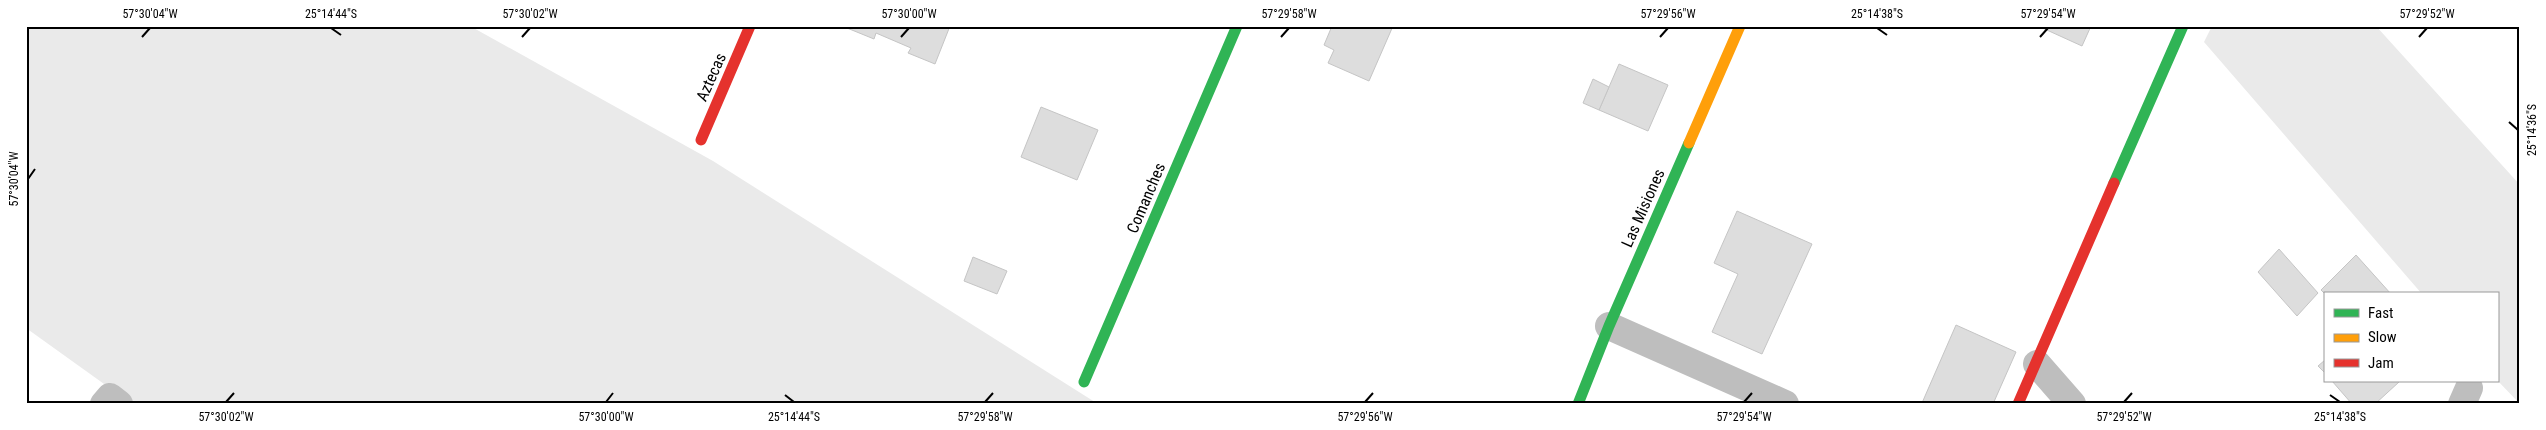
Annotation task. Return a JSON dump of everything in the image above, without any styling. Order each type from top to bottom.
[{"type":"street","name":"Aztecas","points":[[701,140],[750,26]]},
{"type":"street","name":"Comanches","points":[[1084,382],[1237,26]]},
{"type":"street","name":"Las Misiones","points":[[1578,404],[1609,326],[1740,26]]},
{"type":"street","points":[[2018,404],[2183,26]]},
{"type":"street","points":[[1609,326],[1785,404]]},
{"type":"street","points":[[2037,364],[2072,404]]},
{"type":"street","points":[[104,404],[110,398],[118,404]]},
{"type":"shaded area","points":[[26,26],[470,26],[713,161],[1098,404],[132,404],[26,328]]},
{"type":"shaded area","points":[[2212,26],[2376,26],[2520,185],[2520,404],[2498,381],[2498,292],[2420,292],[2204,42]]},
{"type":"building","points":[[848,26],[950,26],[935,64],[908,53],[911,48],[876,33],[874,39],[847,28]]},
{"type":"building","points":[[1332,26],[1393,26],[1369,81],[1328,63],[1334,50],[1324,45]]},
{"type":"building","points":[[2038,26],[2091,26],[2082,46]]},
{"type":"building","points":[[1619,64],[1668,85],[1648,131],[1599,110]]},
{"type":"building","points":[[1593,79],[1609,87],[1599,110],[1583,103]]},
{"type":"building","points":[[1041,107],[1098,130],[1077,180],[1021,157]]},
{"type":"building","points":[[1737,211],[1812,244],[1762,354],[1712,332],[1738,274],[1714,263]]},
{"type":"building","points":[[2279,249],[2318,293],[2297,316],[2258,272]]},
{"type":"building","points":[[2356,255],[2389,292],[2324,293],[2321,290]]},
{"type":"building","points":[[973,257],[1007,271],[997,294],[964,281]]},
{"type":"building","points":[[1956,325],[2016,352],[1993,404],[1922,403]]},
{"type":"building","points":[[2324,361],[2324,372],[2318,366]]},
{"type":"building","points":[[2333,382],[2399,382],[2375,404],[2352,404]]},
{"type":"traffic: fast","points":[[1084,382],[1237,26]]},
{"type":"traffic: fast","points":[[2114,183],[2183,26]]},
{"type":"traffic: fast","points":[[1578,404],[1609,326],[1689,143]]},
{"type":"traffic: slow","points":[[1689,143],[1740,26]]},
{"type":"traffic: jam","points":[[701,140],[750,26]]},
{"type":"traffic: jam","points":[[2018,404],[2114,183]]}]
